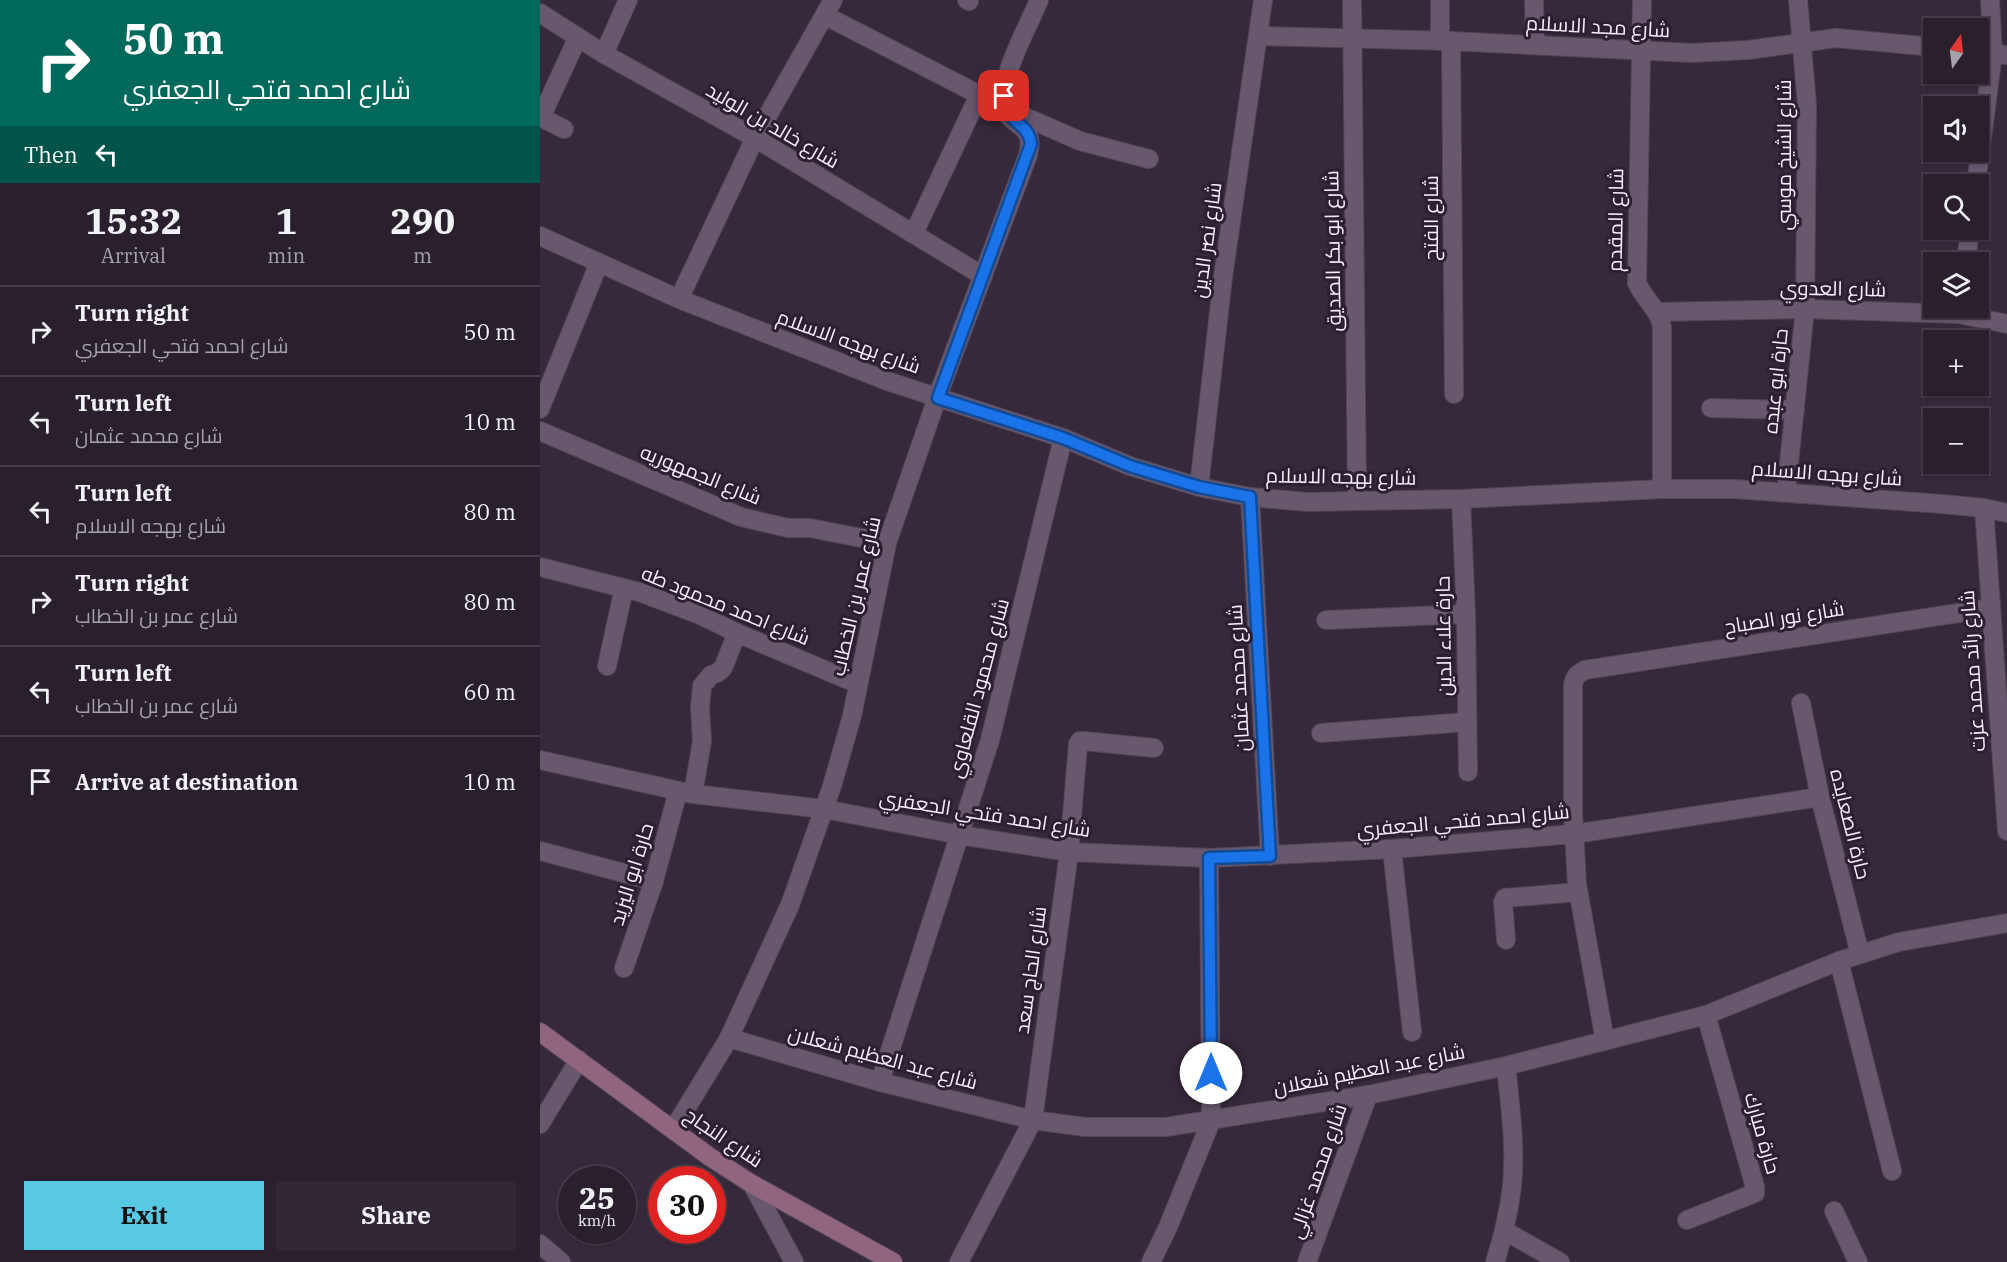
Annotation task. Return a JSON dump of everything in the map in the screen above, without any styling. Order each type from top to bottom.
[{"type":"street","points":[[604,54],[628,0]]},
{"type":"street","points":[[1005,108],[1007,74],[1039,0]]},
{"type":"street","name":"شارع نصر الدين","points":[[1199,487],[1223,277],[1263,0]]},
{"type":"street","name":"شارع ابو بكر الصديق","points":[[1352,0],[1357,501]]},
{"type":"street","name":"شارع الفتح","points":[[1440,0],[1446,41],[1454,394]]},
{"type":"street","points":[[1534,0],[1535,45]]},
{"type":"street","name":"شارع المقدم","points":[[1642,0],[1636,283],[1642,295],[1658,312]]},
{"type":"street","name":"شارع الشيخ موسي","points":[[1798,0],[1807,105],[1805,309]]},
{"type":"street","points":[[1977,174],[1993,53],[1990,0]]},
{"type":"street","points":[[680,299],[755,138],[829,8],[1005,108],[1080,141],[1149,159]]},
{"type":"street","name":"شارع خالد بن الوليد","points":[[540,13],[604,54],[755,138],[983,276]]},
{"type":"street","name":"شارع مجد الاسلام","points":[[1259,36],[1446,41],[1692,53],[1748,50],[1836,38],[1923,46]]},
{"type":"street","points":[[564,129],[546,120],[542,115],[578,37]]},
{"type":"street","points":[[914,233],[979,95]]},
{"type":"street","name":"شارع عمر بن الخطاب","points":[[673,1130],[729,1038],[790,905],[824,809],[852,716],[887,543],[1031,144],[1030,135],[1010,117],[1005,108]]},
{"type":"street","name":"شارع بهجه الاسلام","points":[[540,236],[680,299],[887,381],[1063,438],[1130,466],[1199,487],[1250,497],[1308,502],[1461,499],[1662,489],[1734,489],[1984,508],[2007,513]]},
{"type":"street","points":[[540,409],[599,263]]},
{"type":"street","name":"شارع العدوي","points":[[1658,312],[1805,309],[1923,311]]},
{"type":"street","name":"حارة ابو عبده","points":[[1786,492],[1805,309]]},
{"type":"street","points":[[1658,312],[1662,327],[1662,489]]},
{"type":"street","name":"شارع العدوي","points":[[1985,318],[2007,324]]},
{"type":"street","points":[[1711,408],[1795,410]]},
{"type":"street","name":"شارع الجمهوريه","points":[[540,431],[741,517],[781,526],[810,528],[887,543]]},
{"type":"street","name":"شارع محمود القلعاوي","points":[[880,1082],[990,740],[1063,438]]},
{"type":"street","name":"شارع محمد عثمان","points":[[1250,497],[1270,856]]},
{"type":"street","name":"حارة علاء الدين","points":[[1461,499],[1466,614],[1468,772]]},
{"type":"street","name":"شارع رائد محمد عزت","points":[[1984,508],[2007,831]]},
{"type":"street","name":"شارع احمد محمود طه","points":[[540,567],[639,592],[700,615],[858,684]]},
{"type":"street","points":[[607,666],[624,588]]},
{"type":"street","name":"شارع نور الصباح","points":[[1574,834],[1573,686],[1578,673],[1585,670],[1991,608]]},
{"type":"street","points":[[1326,620],[1466,614]]},
{"type":"street","name":"حارة ابو اليزيد","points":[[624,968],[702,741],[700,708],[702,686],[711,675],[723,668],[737,633]]},
{"type":"street","name":"حارة الصعايده","points":[[1801,704],[1820,797],[1860,954]]},
{"type":"street","points":[[1321,733],[1467,722]]},
{"type":"street","name":"شارع الحاج سعد","points":[[959,1262],[1033,1120],[1069,852],[1078,744],[1080,741],[1154,748]]},
{"type":"street","name":"شارع احمد فتحي الجعفري","points":[[540,760],[685,793],[824,809],[960,835],[1069,852],[1209,858],[1392,849],[1574,834],[1820,797]]},
{"type":"street","points":[[1574,834],[1578,892],[1605,1041]]},
{"type":"street","points":[[1392,849],[1412,1032]]},
{"type":"street","points":[[540,851],[654,881]]},
{"type":"street","points":[[1151,1262],[1168,1227],[1211,1121],[1209,858]]},
{"type":"street","points":[[1506,940],[1503,902],[1505,898],[1578,892]]},
{"type":"street","name":"شارع عبد العظيم شعلان","points":[[729,1038],[880,1082],[1033,1120],[1085,1127],[1166,1127],[1368,1095],[1506,1066],[1706,1015],[1839,961],[1899,942],[2007,923]]},
{"type":"street","points":[[1839,961],[1892,1171]]},
{"type":"street","name":"حارة مبارك","points":[[1687,1220],[1755,1192],[1706,1015]]},
{"type":"street","name":"شارع النجاح","points":[[540,1032],[710,1158],[752,1184],[893,1262]]},
{"type":"street","points":[[540,1124],[579,1060]]},
{"type":"street","points":[[1495,1262],[1505,1231],[1512,1184],[1512,1136],[1506,1066]]},
{"type":"street","name":"شارع محمد غزالي","points":[[1307,1262],[1368,1095]]},
{"type":"street","points":[[752,1184],[794,1262]]},
{"type":"street","points":[[1834,1211],[1858,1262]]},
{"type":"street","points":[[1505,1231],[1560,1262]]},
{"type":"street","points":[[540,1244],[561,1262]]},
{"type":"route","points":[[1004,96],[1005,108],[1010,117],[1030,135],[1031,144],[938,398],[1063,438],[1130,466],[1199,487],[1250,497],[1270,856],[1209,858],[1211,1073]]}]
